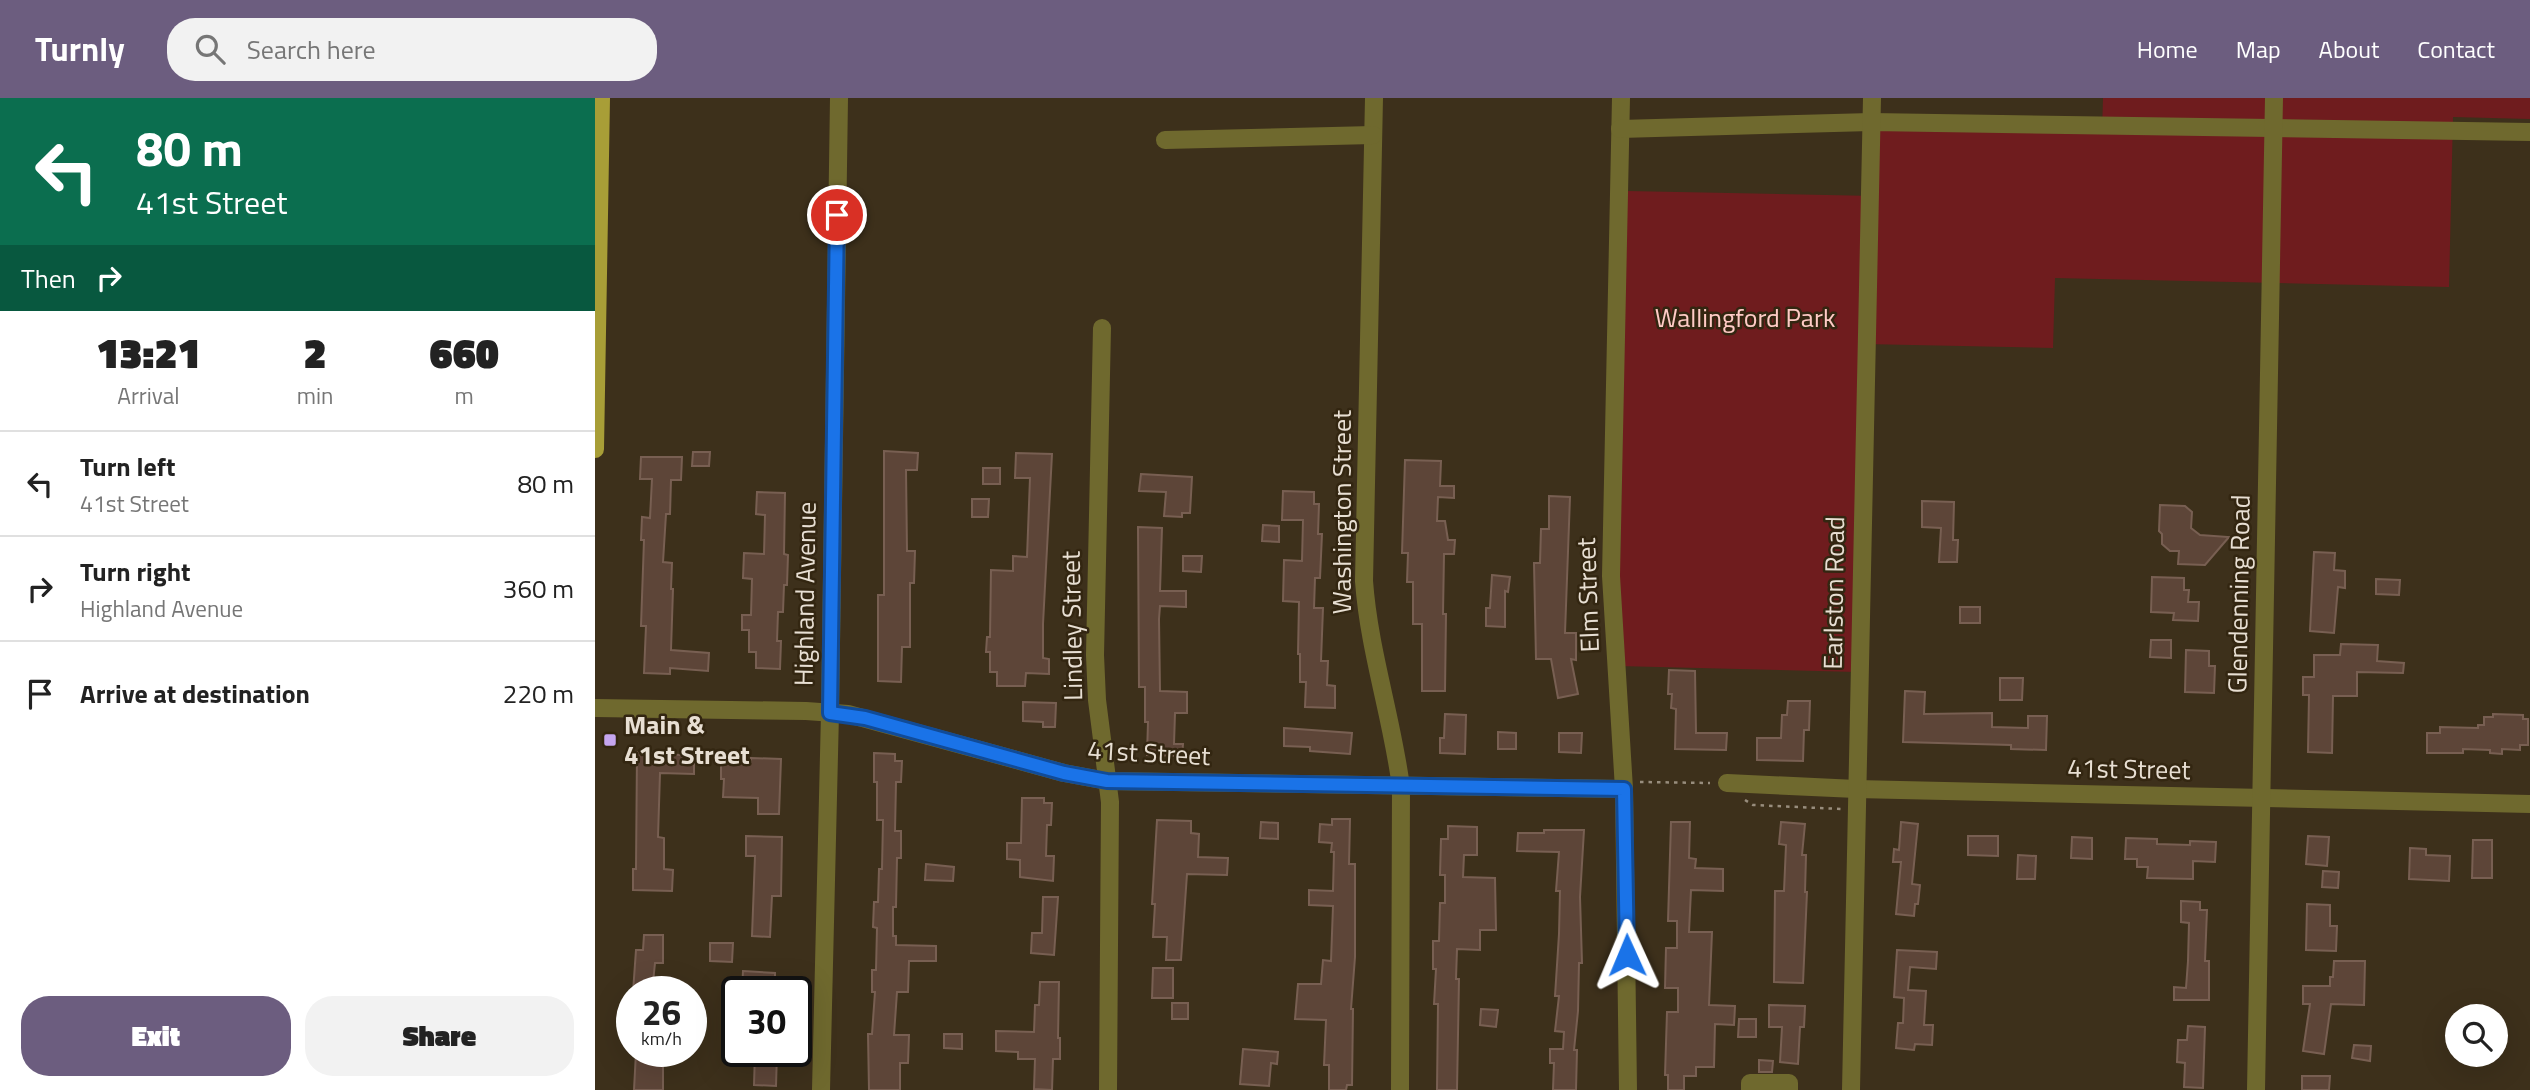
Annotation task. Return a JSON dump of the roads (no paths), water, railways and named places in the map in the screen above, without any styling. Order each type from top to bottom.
[{"type":"main road","points":[[595,449],[601,98]]},
{"type":"street","name":"Highland Avenue","points":[[821,1090],[830,713],[839,98]]},
{"type":"street","name":"Washington Street","points":[[1374,98],[1364,581],[1369,631],[1397,757],[1401,787],[1400,1090]]},
{"type":"street","name":"Elm Street","points":[[1621,98],[1611,576],[1624,789],[1628,1090]]},
{"type":"street","name":"Earlston Road","points":[[1850,1090],[1872,98]]},
{"type":"street","name":"Glendenning Road","points":[[2256,1090],[2274,98]]},
{"type":"street","points":[[1620,129],[1871,122],[2530,132]]},
{"type":"street","points":[[1165,140],[1373,135]]},
{"type":"street","name":"Lindley Street","points":[[1102,328],[1095,655],[1097,700],[1110,802],[1108,1090]]},
{"type":"street","name":"41st Street","points":[[595,708],[830,713],[865,718],[1064,773],[1107,781],[1624,789]]},
{"type":"street","name":"41st Street","points":[[1727,783],[1856,789],[2530,804]]},
{"type":"street","points":[[1750,1090],[1750,1083],[1789,1083],[1789,1090]]},
{"type":"place","name":"Main & 41st Street","points":[[610,740]]},
{"type":"park label","name":"Wallingford Park","points":[[1745,318]]}]
